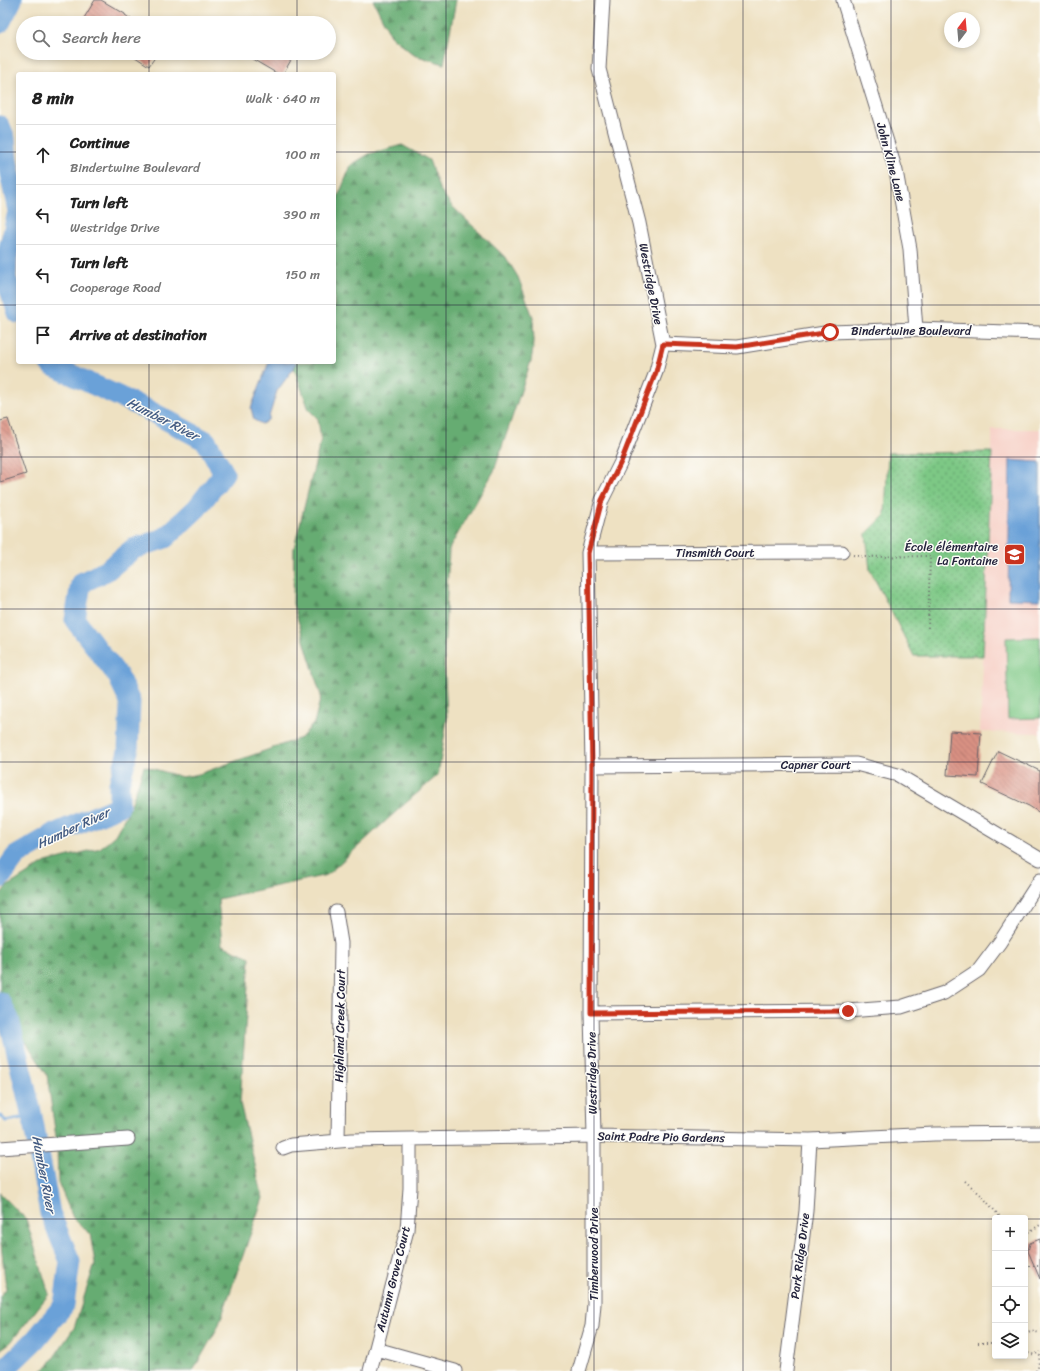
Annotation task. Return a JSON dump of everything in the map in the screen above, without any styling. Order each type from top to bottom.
[{"type":"street","name":"Westridge Drive","points":[[594,1136],[591,1013],[592,766],[588,553],[602,500],[621,462],[656,372],[663,344],[639,223],[599,69],[603,0]]},
{"type":"street","name":"John Kline Lane","points":[[843,0],[896,171],[910,249],[916,329]]},
{"type":"street","name":"Bindertwine Boulevard","points":[[663,344],[737,347],[830,332],[916,329],[1040,333]]},
{"type":"street","name":"Tinsmith Court","points":[[588,553],[842,552]]},
{"type":"street","name":"Capner Court","points":[[592,766],[856,764],[898,775],[1040,859]]},
{"type":"street","points":[[591,1013],[848,1011],[901,1007],[944,994],[979,970],[1000,942],[1040,880]]},
{"type":"street","name":"Highland Creek Court","points":[[336,912],[341,943],[338,1141]]},
{"type":"street","name":"Saint Padre Pio Gardens","points":[[283,1148],[291,1145],[338,1141],[410,1138],[594,1136],[810,1140],[934,1134],[1040,1133]]},
{"type":"street","name":"Timberwood Drive","points":[[579,1371],[592,1326],[594,1304],[594,1136]]},
{"type":"street","name":"Autumn Grove Court","points":[[370,1371],[407,1230],[410,1188],[410,1138]]},
{"type":"street","points":[[2,1148],[128,1139]]},
{"type":"street","name":"Park Ridge Drive","points":[[786,1371],[806,1211],[810,1140]]},
{"type":"street","points":[[376,1349],[455,1371]]},
{"type":"path","points":[[842,552],[864,557],[930,556],[928,630]]},
{"type":"path","points":[[965,1181],[981,1195],[998,1215]]},
{"type":"path","points":[[1028,1232],[1040,1225]]},
{"type":"path","points":[[1028,1266],[1040,1266]]},
{"type":"path","points":[[1028,1332],[1031,1331],[1038,1332],[1040,1334]]},
{"type":"path","points":[[978,1343],[992,1343]]},
{"type":"path","points":[[1028,1353],[1034,1355],[1040,1354],[1038,1368],[1036,1371]]},
{"type":"shaded area","name":"École élémentaire La Fontaine","points":[[992,429],[1040,429],[1040,733],[980,732]]},
{"type":"green space","points":[[373,0],[456,0],[444,64],[414,55],[391,36]]},
{"type":"green space","points":[[402,145],[429,160],[439,188],[451,205],[507,259],[518,277],[533,317],[534,343],[531,361],[494,471],[449,549],[444,656],[447,719],[438,775],[327,875],[218,899],[222,945],[250,957],[240,1103],[263,1198],[218,1327],[193,1371],[41,1371],[48,1366],[74,1328],[95,1263],[90,1234],[73,1218],[58,1182],[57,1144],[47,1075],[2,1004],[0,997],[0,895],[6,887],[46,862],[100,848],[115,835],[130,808],[144,766],[182,777],[199,774],[301,738],[314,723],[321,696],[293,604],[294,548],[321,439],[318,419],[309,410],[294,368],[295,364],[336,364],[336,214],[338,197],[351,165],[369,154]]},
{"type":"green space","points":[[992,452],[983,656],[914,656],[870,570],[866,534],[885,515],[888,453]]},
{"type":"green space","points":[[1040,637],[1040,718],[1008,719],[1006,638]]},
{"type":"green space","points":[[0,1193],[26,1219],[49,1294],[11,1342],[0,1350],[0,1296],[6,1289],[0,1235]]},
{"type":"water","points":[[268,364],[295,364],[277,391],[268,420],[262,424],[254,420],[251,408]]},
{"type":"water","points":[[1010,460],[1040,462],[1040,600],[1008,599]]},
{"type":"building","points":[[95,0],[101,0],[126,16],[85,16]]},
{"type":"building","points":[[140,60],[153,60],[149,66]]},
{"type":"building","points":[[254,60],[291,60],[284,72],[275,72]]},
{"type":"building","points":[[8,419],[26,474],[0,482],[0,421]]},
{"type":"building","points":[[950,731],[981,733],[978,777],[947,775]]},
{"type":"building","points":[[998,751],[1040,771],[1040,813],[1029,806],[982,784]]},
{"type":"building","points":[[1040,1239],[1040,1279],[1028,1251],[1030,1243]]},
{"type":"waterway","name":"Humber River","points":[[0,23],[12,0]]},
{"type":"waterway","name":"Humber River","points":[[0,126],[5,138],[7,160],[16,202]]},
{"type":"waterway","name":"Humber River","points":[[16,220],[7,257],[6,278],[16,307]]},
{"type":"waterway","name":"Humber River","points":[[0,878],[16,856],[52,835],[119,806],[119,784],[128,751],[130,702],[118,676],[75,620],[81,583],[106,571],[133,549],[165,538],[197,508],[224,473],[206,441],[146,409],[50,364]]},
{"type":"waterway","name":"Humber River","points":[[0,1002],[9,1019],[32,1116],[50,1213],[70,1261],[64,1305],[35,1340],[3,1371]]},
{"type":"waterway","points":[[0,1116],[6,1121],[32,1116]]},
{"type":"place","name":"École élémentaire La Fontaine","points":[[1014,554]]},
{"type":"route","points":[[830,332],[737,347],[663,344],[656,372],[621,462],[602,500],[588,553],[592,766],[591,1013],[848,1011]]}]
